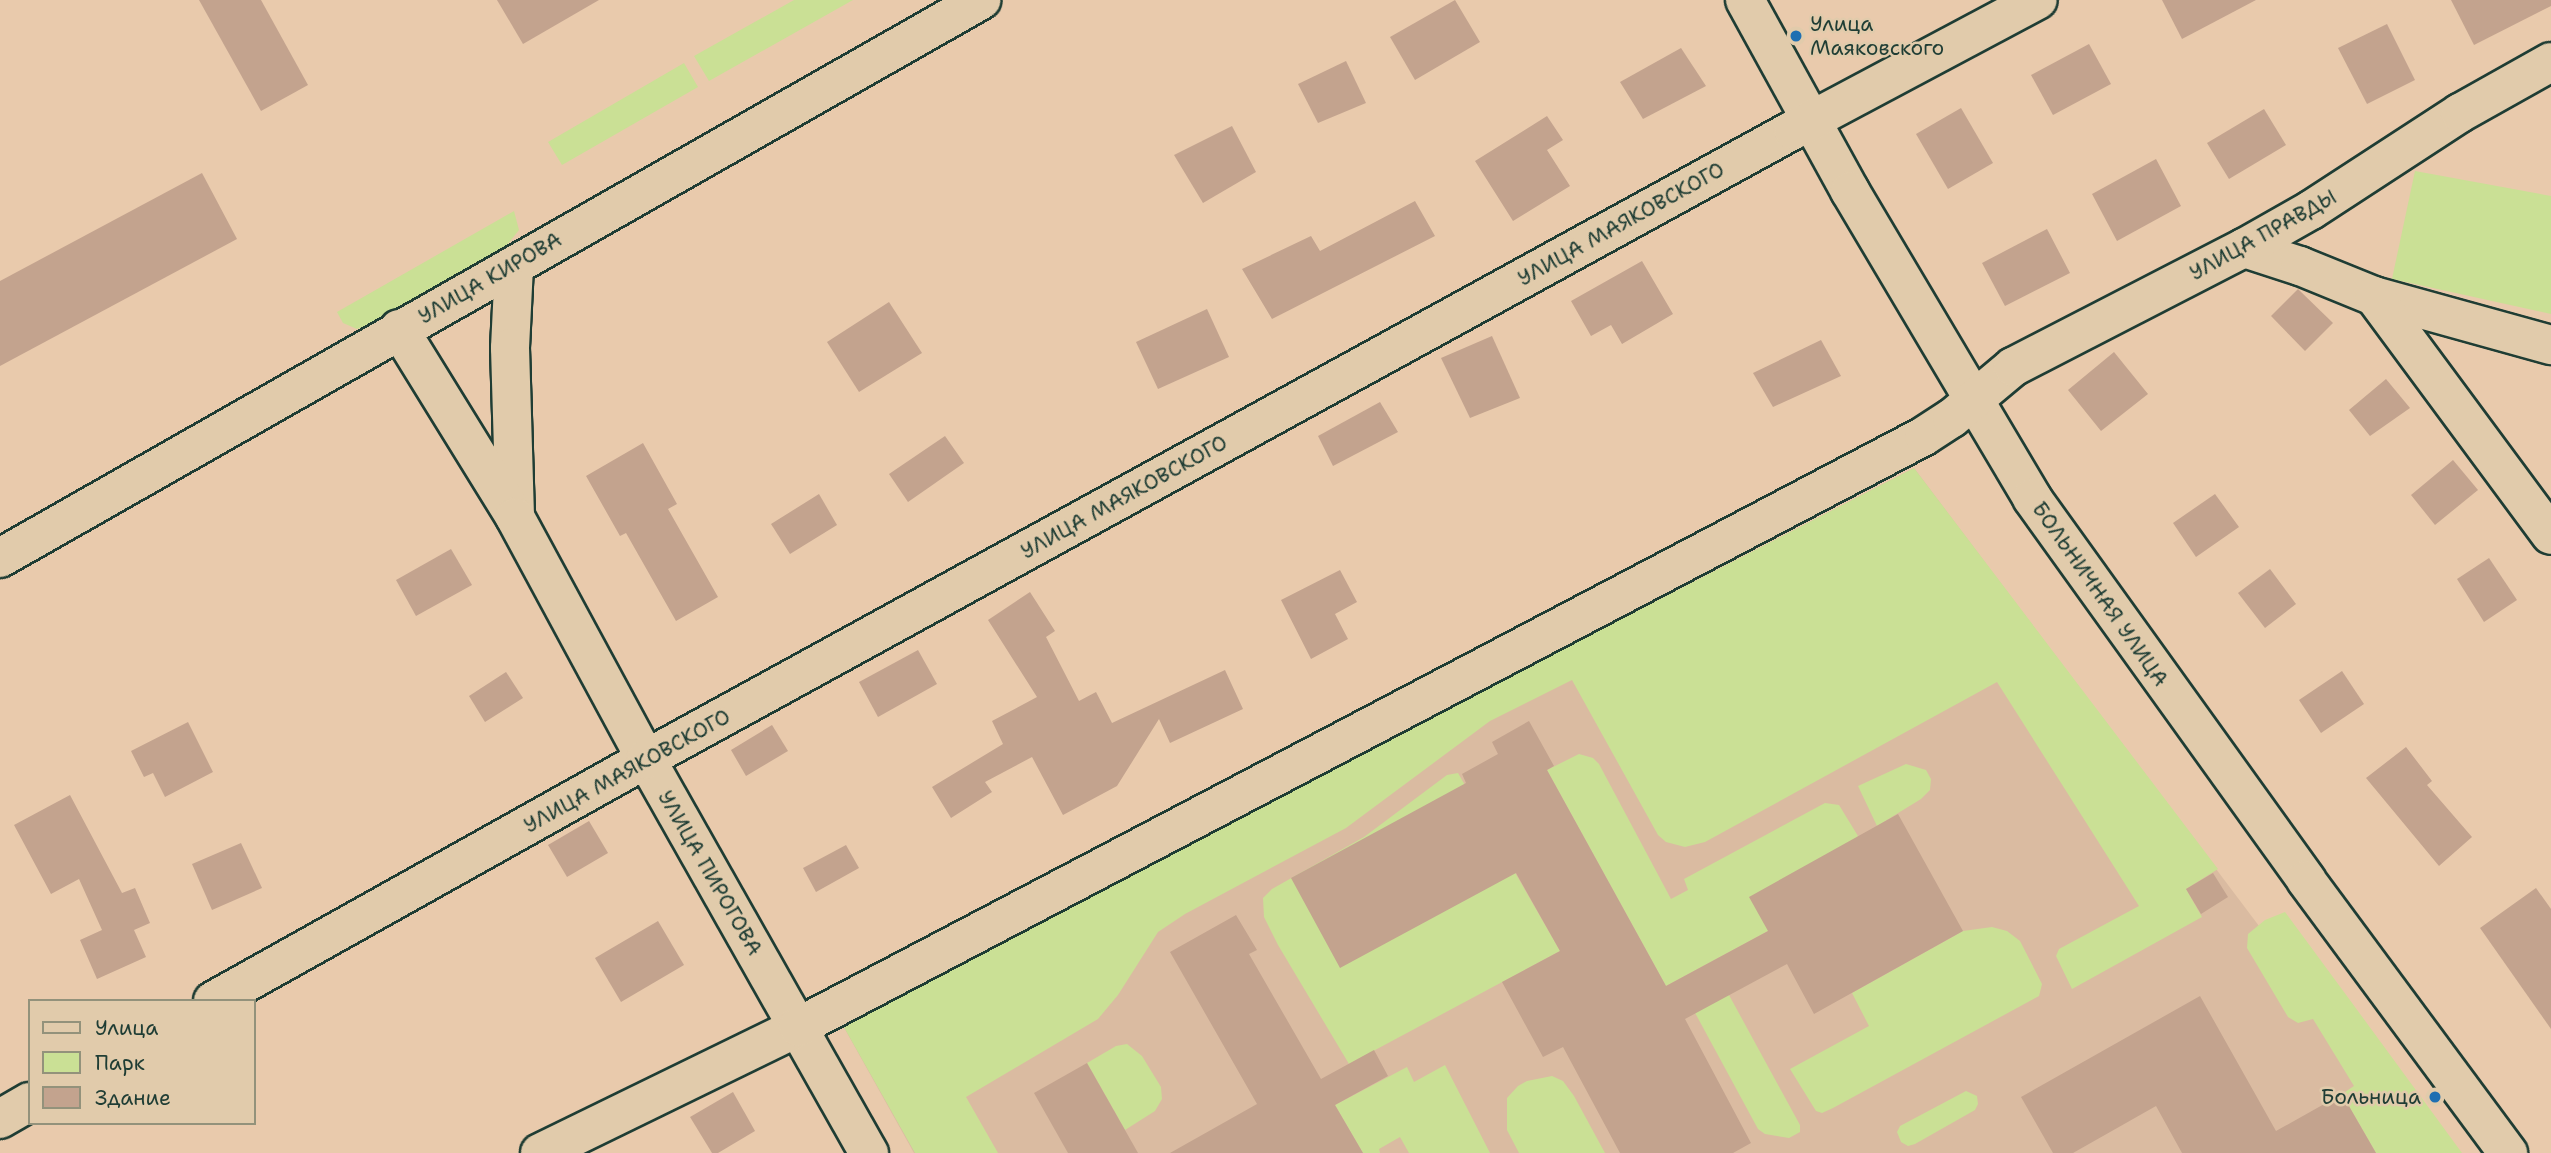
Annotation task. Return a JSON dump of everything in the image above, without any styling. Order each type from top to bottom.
[{"type":"street","name":"УЛИЦА КИРОВА","points":[[0,558],[981,0]]},
{"type":"street","name":"БОЛЬНИЧНАЯ УЛИЦА","points":[[1745,0],[1810,121],[1972,402],[2032,498],[2104,602],[2508,1153]]},
{"type":"street","name":"УЛИЦА МАЯКОВСКОГО","points":[[217,999],[646,759],[1810,121],[2038,0]]},
{"type":"street","name":"УЛИЦА ПРАВДЫ","points":[[540,1153],[798,1027],[1924,436],[2021,362],[2244,248],[2320,204],[2460,113],[2551,62]]},
{"type":"street","points":[[2244,248],[2300,266],[2374,296],[2551,345]]},
{"type":"street","name":"УЛИЦА ПИРОГОВА","points":[[514,266],[510,348],[515,517]]},
{"type":"street","points":[[2374,296],[2551,535]]},
{"type":"street","name":"УЛИЦА ПИРОГОВА","points":[[399,330],[515,517],[646,759],[869,1153]]},
{"type":"street","points":[[0,1119],[28,1103]]},
{"type":"shaded area","points":[[1914,468],[2430,1153],[914,1153],[841,1022]]},
{"type":"green space","points":[[794,0],[853,0],[709,81],[694,56]]},
{"type":"green space","points":[[684,63],[698,87],[562,165],[548,142]]},
{"type":"green space","points":[[2415,171],[2551,196],[2551,314],[2392,279]]},
{"type":"green space","points":[[514,211],[519,230],[507,245],[363,327],[357,329],[343,323],[337,312]]},
{"type":"green space","points":[[1914,468],[2218,869],[2186,889],[2202,917],[2072,989],[2056,956],[2059,949],[2139,906],[1997,682],[1705,842],[1685,847],[1666,842],[1658,835],[1572,680],[1490,721],[1346,828],[1185,914],[1158,932],[1118,995],[1098,1019],[966,1097],[998,1153],[915,1153],[841,1022]]},
{"type":"green space","points":[[1579,754],[1593,758],[1599,764],[1671,899],[1688,890],[1684,879],[1825,803],[1839,805],[1858,836],[1768,931],[1666,986],[1547,770]]},
{"type":"green space","points":[[1906,764],[1926,770],[1931,779],[1930,790],[1921,799],[1877,826],[1858,786]]},
{"type":"green space","points":[[1458,773],[1560,951],[1349,1064],[1278,945],[1264,917],[1263,898],[1272,889],[1364,837],[1447,775]]},
{"type":"green space","points":[[2285,912],[2462,1153],[2376,1153],[2342,1094],[2354,1086],[2313,1019],[2298,1023],[2288,1017],[2247,948],[2248,934],[2265,920]]},
{"type":"green space","points":[[1992,927],[2007,931],[2020,941],[2042,984],[2039,996],[1833,1108],[1822,1113],[1816,1111],[1790,1069],[1869,1026],[1852,993],[1963,931]]},
{"type":"green space","points":[[1729,995],[1800,1125],[1800,1132],[1789,1138],[1765,1134],[1758,1129],[1687,998]]},
{"type":"green space","points":[[1127,1044],[1142,1056],[1161,1087],[1162,1099],[1155,1111],[1125,1130],[1087,1063],[1116,1046]]},
{"type":"green space","points":[[1445,1065],[1490,1153],[1409,1153],[1400,1137],[1379,1149],[1380,1153],[1363,1153],[1335,1105],[1407,1067],[1414,1082]]},
{"type":"green space","points":[[1552,1076],[1563,1081],[1574,1096],[1605,1153],[1519,1153],[1507,1130],[1507,1098],[1527,1081]]},
{"type":"green space","points":[[1966,1091],[1977,1096],[1978,1104],[1975,1110],[1915,1144],[1908,1146],[1901,1142],[1897,1132],[1900,1126]]},
{"type":"building","points":[[199,0],[261,0],[308,85],[261,111]]},
{"type":"building","points":[[497,0],[599,0],[523,44]]},
{"type":"building","points":[[1455,0],[1480,42],[1415,80],[1390,37]]},
{"type":"building","points":[[2162,0],[2256,0],[2182,39]]},
{"type":"building","points":[[2451,0],[2551,0],[2551,6],[2474,45]]},
{"type":"building","points":[[2387,24],[2415,80],[2367,104],[2338,48]]},
{"type":"building","points":[[2089,44],[2111,84],[2053,115],[2031,75]]},
{"type":"building","points":[[1681,48],[1706,86],[1643,119],[1620,82]]},
{"type":"building","points":[[1346,61],[1366,103],[1318,123],[1298,84]]},
{"type":"building","points":[[1961,108],[1993,163],[1948,189],[1916,134]]},
{"type":"building","points":[[2264,109],[2286,145],[2229,179],[2207,143]]},
{"type":"building","points":[[1547,116],[1563,140],[1547,150],[1570,186],[1513,221],[1475,161]]},
{"type":"building","points":[[1232,126],[1256,172],[1203,203],[1174,155]]},
{"type":"building","points":[[2156,159],[2181,206],[2117,241],[2092,194]]},
{"type":"building","points":[[202,173],[237,239],[0,366],[0,281]]},
{"type":"building","points":[[1415,201],[1435,236],[1272,319],[1242,269],[1311,236],[1320,251]]},
{"type":"building","points":[[2047,229],[2070,273],[2005,306],[1982,263]]},
{"type":"building","points":[[1642,261],[1673,314],[1622,344],[1611,325],[1591,336],[1571,301]]},
{"type":"building","points":[[2298,289],[2333,323],[2305,351],[2271,316]]},
{"type":"building","points":[[889,302],[922,353],[859,392],[827,342]]},
{"type":"building","points":[[1207,309],[1229,357],[1158,389],[1136,342]]},
{"type":"building","points":[[1492,336],[1520,398],[1470,418],[1441,358]]},
{"type":"building","points":[[1821,340],[1841,376],[1773,407],[1753,373]]},
{"type":"building","points":[[2114,352],[2148,394],[2101,431],[2068,390]]},
{"type":"building","points":[[2386,379],[2410,408],[2370,436],[2349,410]]},
{"type":"building","points":[[1380,402],[1398,432],[1333,466],[1318,436]]},
{"type":"building","points":[[945,436],[964,463],[908,502],[889,474]]},
{"type":"building","points":[[643,443],[677,504],[668,509],[718,597],[676,621],[626,533],[620,536],[586,476]]},
{"type":"building","points":[[2453,460],[2478,490],[2435,525],[2411,495]]},
{"type":"building","points":[[819,494],[837,525],[790,554],[771,524]]},
{"type":"building","points":[[2215,494],[2239,527],[2196,557],[2173,523]]},
{"type":"building","points":[[451,549],[472,585],[416,616],[396,580]]},
{"type":"building","points":[[2489,558],[2517,600],[2484,622],[2457,579]]},
{"type":"building","points":[[2270,569],[2296,604],[2265,628],[2238,593]]},
{"type":"building","points":[[1340,570],[1357,602],[1335,614],[1348,639],[1311,659],[1281,600]]},
{"type":"building","points":[[1030,592],[1055,631],[1046,637],[1079,701],[1096,692],[1112,723],[1225,670],[1243,709],[1170,743],[1159,719],[1117,786],[1063,815],[1032,757],[985,782],[992,792],[951,818],[932,787],[1003,744],[992,721],[1037,697],[988,620]]},
{"type":"building","points":[[918,650],[937,684],[878,717],[859,682]]},
{"type":"building","points":[[2342,671],[2364,704],[2321,733],[2299,700]]},
{"type":"building","points":[[506,672],[523,698],[485,722],[469,696]]},
{"type":"building","points":[[1529,721],[1554,766],[1547,770],[1666,986],[1768,931],[1749,897],[1898,814],[1963,931],[1814,1014],[1787,964],[1685,1019],[1751,1143],[1733,1153],[1620,1153],[1563,1047],[1543,1057],[1502,982],[1560,951],[1516,873],[1340,968],[1291,878],[1466,783],[1462,774],[1498,754],[1492,742]]},
{"type":"building","points":[[188,722],[213,772],[165,797],[153,773],[144,777],[131,751]]},
{"type":"building","points":[[772,725],[788,751],[746,776],[731,750]]},
{"type":"building","points":[[2406,747],[2432,781],[2427,785],[2472,837],[2439,866],[2366,778]]},
{"type":"building","points":[[70,795],[122,893],[135,888],[150,923],[134,930],[146,957],[97,979],[80,940],[102,930],[79,879],[51,894],[14,825]]},
{"type":"building","points":[[589,821],[608,853],[567,877],[548,845]]},
{"type":"building","points":[[241,843],[262,888],[212,910],[192,864]]},
{"type":"building","points":[[846,845],[859,868],[816,892],[803,868]]},
{"type":"building","points":[[2213,873],[2228,897],[2201,914],[2186,889]]},
{"type":"building","points":[[2536,888],[2551,909],[2551,1029],[2480,928]]},
{"type":"building","points":[[1236,915],[1257,950],[1249,954],[1321,1079],[1374,1050],[1388,1076],[1335,1105],[1363,1153],[1170,1153],[1257,1104],[1170,952]]},
{"type":"building","points":[[658,921],[684,965],[621,1002],[595,958]]},
{"type":"building","points":[[2200,996],[2276,1131],[2342,1094],[2376,1153],[2182,1153],[2156,1106],[2073,1153],[2053,1153],[2021,1097]]},
{"type":"building","points":[[1087,1063],[1138,1153],[1068,1153],[1034,1093]]},
{"type":"building","points":[[733,1092],[755,1131],[718,1153],[712,1153],[690,1117]]},
{"type":"place","name":"Улица Маяковского","points":[[1796,36]]},
{"type":"place","name":"Больница","points":[[2435,1097]]}]
